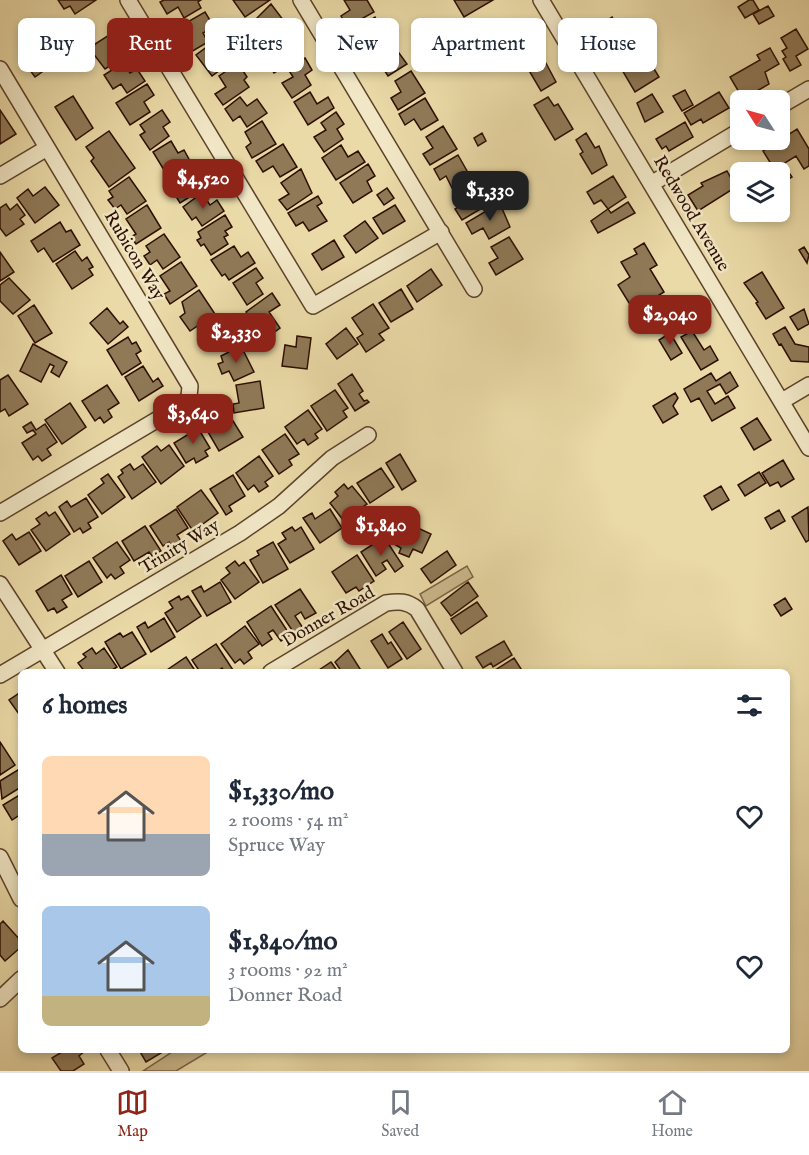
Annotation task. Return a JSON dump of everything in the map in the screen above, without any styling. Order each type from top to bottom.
[{"type":"street","points":[[128,0],[313,306],[441,232]]},
{"type":"street","points":[[300,0],[474,289]]},
{"type":"street","name":"Redwood Avenue","points":[[541,0],[809,448]]},
{"type":"street","name":"Rubicon Way","points":[[0,513],[180,406],[189,397],[190,386],[3,79]]},
{"type":"street","points":[[790,100],[809,89]]},
{"type":"street","points":[[651,184],[730,137]]},
{"type":"street","points":[[0,176],[47,148]]},
{"type":"street","points":[[782,401],[809,385]]},
{"type":"street","name":"Trinity Way","points":[[0,675],[240,533],[279,506],[332,458],[368,435]]},
{"type":"street","points":[[0,584],[55,669]]},
{"type":"street","name":"Donner Road","points":[[276,669],[386,603],[408,602],[417,609],[452,669]]},
{"type":"street","points":[[0,857],[18,893]]},
{"type":"street","points":[[0,999],[18,982]]},
{"type":"street","points":[[110,1053],[121,1071]]},
{"type":"shaded area","points":[[467,566],[473,577],[426,606],[420,594]]},
{"type":"shaded area","points":[[170,1053],[206,1053],[176,1071],[143,1071]]},
{"type":"building","points":[[58,0],[96,0],[75,14],[70,6],[64,9]]},
{"type":"building","points":[[164,0],[201,0],[198,2],[201,8],[184,18],[178,7],[167,14],[160,2]]},
{"type":"building","points":[[233,0],[270,0],[245,17]]},
{"type":"building","points":[[344,0],[367,0],[374,12],[363,18],[342,18],[341,16],[350,10]]},
{"type":"building","points":[[454,0],[493,0],[464,17]]},
{"type":"building","points":[[753,0],[759,10],[745,18],[738,7]]},
{"type":"building","points":[[271,4],[282,18],[257,18]]},
{"type":"building","points":[[768,6],[774,16],[759,24],[753,14]]},
{"type":"building","points":[[205,12],[209,18],[205,18],[205,32],[203,33],[205,44],[193,51],[193,19]]},
{"type":"building","points":[[796,29],[808,49],[796,56],[801,65],[790,71],[783,59],[786,57],[782,51],[787,48],[781,38]]},
{"type":"building","points":[[107,36],[107,68],[105,69],[95,56],[95,44]]},
{"type":"building","points":[[205,48],[205,67],[196,55]]},
{"type":"building","points":[[770,48],[779,64],[765,72],[769,84],[759,90],[738,90],[730,77],[760,60],[757,55]]},
{"type":"building","points":[[399,53],[407,64],[399,69]]},
{"type":"building","points":[[304,59],[312,70],[305,75],[311,85],[292,98],[282,83],[293,77],[290,72],[304,72]]},
{"type":"building","points":[[546,63],[556,82],[541,91],[530,72],[546,72]]},
{"type":"building","points":[[411,71],[425,93],[398,110],[391,98],[401,92],[395,81]]},
{"type":"building","points":[[31,72],[42,72],[35,77]]},
{"type":"building","points":[[109,72],[139,72],[145,81],[127,93],[121,84],[113,89],[104,75]]},
{"type":"building","points":[[225,72],[244,72],[247,77],[244,80],[249,87],[223,105],[215,94],[226,87],[219,76]]},
{"type":"building","points":[[623,72],[656,72],[659,77],[635,92]]},
{"type":"building","points":[[147,84],[154,95],[144,102],[150,112],[130,125],[116,103]]},
{"type":"building","points":[[685,90],[693,105],[682,111],[673,96]]},
{"type":"building","points":[[310,92],[317,104],[328,97],[334,108],[308,125],[294,102]]},
{"type":"building","points":[[719,92],[729,108],[703,123],[701,119],[691,125],[684,113]]},
{"type":"building","points":[[652,94],[663,112],[645,122],[637,103]]},
{"type":"building","points":[[73,96],[93,128],[76,140],[55,107]]},
{"type":"building","points":[[240,97],[247,106],[257,99],[267,113],[247,127],[240,116],[233,121],[225,109]]},
{"type":"building","points":[[548,97],[554,106],[558,104],[573,129],[555,140],[534,105]]},
{"type":"building","points":[[425,98],[438,120],[421,130],[414,119],[405,125],[399,114]]},
{"type":"building","points":[[0,110],[16,134],[0,144]]},
{"type":"building","points":[[162,110],[170,122],[163,127],[169,136],[150,150],[140,135],[145,132],[140,125]]},
{"type":"building","points":[[336,112],[344,124],[337,129],[343,139],[324,152],[314,137],[326,130],[321,123]]},
{"type":"building","points":[[262,121],[276,144],[252,158],[246,147],[251,143],[245,132]]},
{"type":"building","points":[[685,122],[693,137],[669,151],[666,146],[662,149],[656,139]]},
{"type":"building","points":[[443,126],[457,149],[430,165],[423,154],[433,148],[426,137]]},
{"type":"building","points":[[797,129],[809,149],[809,166],[804,169],[796,156],[786,162],[770,162],[763,151],[790,150],[790,134]]},
{"type":"building","points":[[109,131],[135,168],[109,187],[91,161],[94,158],[86,147]]},
{"type":"building","points":[[482,133],[486,141],[478,146],[474,138]]},
{"type":"building","points":[[586,133],[595,148],[599,146],[607,165],[592,174],[580,154],[583,152],[576,140]]},
{"type":"building","points":[[171,141],[178,153],[184,150],[190,161],[167,175],[153,152]]},
{"type":"building","points":[[283,144],[297,167],[280,177],[273,166],[263,172],[256,161]]},
{"type":"building","points":[[341,145],[348,157],[358,151],[365,162],[336,180],[322,158]]},
{"type":"building","points":[[458,155],[471,178],[452,188],[446,176],[440,180],[434,169]]},
{"type":"building","points":[[193,164],[200,175],[189,181],[196,193],[180,203],[166,180]]},
{"type":"building","points":[[368,164],[375,176],[367,181],[372,191],[353,203],[340,183]]},
{"type":"building","points":[[301,169],[312,193],[287,210],[279,200],[289,194],[281,183]]},
{"type":"building","points":[[727,171],[730,176],[730,191],[698,211],[688,195],[703,186],[701,183]]},
{"type":"building","points":[[613,176],[626,197],[608,209],[601,200],[594,204],[587,192]]},
{"type":"building","points":[[129,177],[146,201],[127,214],[121,205],[115,209],[108,200],[113,197],[109,191]]},
{"type":"building","points":[[477,181],[481,187],[485,184],[493,196],[486,200],[489,204],[462,220],[455,209],[465,203],[459,192]]},
{"type":"building","points":[[45,187],[59,205],[35,223],[17,198],[28,189],[33,196]]},
{"type":"building","points":[[387,188],[394,198],[384,205],[377,195]]},
{"type":"building","points":[[202,193],[210,205],[217,200],[224,211],[202,226],[196,217],[192,220],[183,207]]},
{"type":"building","points":[[318,196],[322,203],[317,206],[327,221],[309,231],[303,222],[296,226],[288,213]]},
{"type":"building","points":[[628,202],[635,213],[598,233],[591,221],[608,209],[611,213]]},
{"type":"building","points":[[6,204],[10,210],[17,204],[25,215],[20,219],[24,224],[6,236],[0,228],[0,208]]},
{"type":"building","points":[[147,205],[161,228],[136,244],[131,237],[136,234],[126,219]]},
{"type":"building","points":[[395,205],[405,221],[383,234],[373,218]]},
{"type":"building","points":[[501,206],[510,227],[489,239],[483,228],[472,234],[466,223],[493,207],[495,209]]},
{"type":"building","points":[[225,215],[232,227],[225,231],[228,235],[224,237],[228,244],[211,255],[204,244],[201,246],[197,240],[201,238],[198,232]]},
{"type":"building","points":[[365,221],[378,238],[356,253],[344,236]]},
{"type":"building","points":[[60,222],[66,232],[71,230],[80,245],[53,262],[44,248],[38,252],[31,241]]},
{"type":"building","points":[[164,234],[180,257],[163,269],[157,260],[150,265],[144,256],[150,252],[146,246]]},
{"type":"building","points":[[509,237],[523,259],[496,275],[489,263],[498,258],[491,247]]},
{"type":"building","points":[[334,240],[344,257],[322,270],[312,254]]},
{"type":"building","points":[[644,243],[657,265],[650,269],[664,292],[634,311],[618,285],[630,277],[621,262],[637,254],[634,249]]},
{"type":"building","points":[[234,246],[241,257],[248,252],[255,263],[229,280],[225,274],[222,276],[211,260]]},
{"type":"building","points":[[804,247],[809,255],[807,263],[799,250]]},
{"type":"building","points":[[75,251],[82,261],[87,257],[93,267],[89,269],[93,275],[72,289],[56,264]]},
{"type":"building","points":[[0,252],[14,272],[0,281]]},
{"type":"building","points":[[181,262],[197,286],[170,304],[164,294],[170,291],[160,276]]},
{"type":"building","points":[[256,268],[263,278],[256,283],[263,294],[247,305],[233,283]]},
{"type":"building","points":[[431,269],[442,285],[417,302],[407,286]]},
{"type":"building","points":[[762,272],[784,308],[766,319],[756,303],[758,302],[744,283]]},
{"type":"building","points":[[9,278],[30,300],[13,314],[0,301],[0,285]]},
{"type":"building","points":[[401,289],[413,309],[391,322],[379,303]]},
{"type":"building","points":[[199,290],[215,314],[190,331],[180,317],[185,313],[182,302]]},
{"type":"building","points":[[272,293],[280,305],[269,312],[280,328],[265,339],[246,312]]},
{"type":"building","points":[[373,304],[389,328],[379,334],[384,340],[366,352],[357,338],[363,334],[352,318]]},
{"type":"building","points":[[34,305],[52,333],[35,343],[18,316]]},
{"type":"building","points":[[107,308],[120,324],[123,321],[128,327],[108,344],[90,323]]},
{"type":"building","points":[[804,309],[809,324],[798,330],[790,317]]},
{"type":"building","points":[[785,327],[795,344],[809,347],[809,362],[791,361],[781,344],[779,345],[773,334]]},
{"type":"building","points":[[346,328],[358,344],[337,359],[326,344]]},
{"type":"building","points":[[692,331],[704,350],[710,346],[718,360],[701,370],[681,337]]},
{"type":"building","points":[[670,333],[682,353],[671,360],[659,340]]},
{"type":"building","points":[[297,336],[311,338],[307,369],[282,366],[285,345],[296,347]]},
{"type":"building","points":[[128,337],[132,344],[136,342],[141,351],[136,354],[141,363],[122,375],[107,350]]},
{"type":"building","points":[[33,344],[67,362],[59,377],[51,372],[54,366],[50,364],[41,382],[20,371]]},
{"type":"building","points":[[241,346],[254,372],[234,381],[229,371],[222,374],[218,364],[223,362],[221,356]]},
{"type":"building","points":[[143,366],[153,382],[158,378],[163,386],[139,401],[125,377]]},
{"type":"building","points":[[730,372],[738,386],[726,394],[720,384],[707,391],[715,404],[728,396],[735,408],[712,421],[699,398],[691,402],[684,389],[711,373],[716,381]]},
{"type":"building","points":[[352,374],[363,391],[359,394],[364,401],[369,402],[355,411],[338,384]]},
{"type":"building","points":[[8,375],[28,404],[9,416],[5,409],[0,412],[0,380]]},
{"type":"building","points":[[260,381],[264,408],[234,413],[233,404],[239,403],[236,385]]},
{"type":"building","points":[[107,385],[119,403],[108,410],[112,417],[104,423],[100,417],[95,421],[82,401]]},
{"type":"building","points":[[335,390],[348,408],[343,411],[347,417],[327,431],[311,406]]},
{"type":"building","points":[[675,393],[678,398],[673,406],[678,414],[663,423],[653,406]]},
{"type":"building","points":[[70,403],[86,427],[62,444],[45,420]]},
{"type":"building","points":[[308,410],[322,429],[315,434],[318,438],[308,445],[304,439],[297,444],[285,427]]},
{"type":"building","points":[[220,415],[223,420],[230,416],[243,437],[219,451],[208,432],[215,428],[211,421]]},
{"type":"building","points":[[757,418],[771,440],[754,450],[741,428]]},
{"type":"building","points":[[31,422],[36,430],[45,424],[57,442],[47,449],[51,455],[42,461],[38,456],[33,460],[22,443],[36,434],[33,430],[27,433],[23,427]]},
{"type":"building","points":[[195,423],[210,448],[205,451],[208,456],[196,463],[194,458],[186,463],[174,443],[189,434],[185,428]]},
{"type":"building","points":[[285,434],[299,454],[289,460],[292,465],[279,474],[262,450]]},
{"type":"building","points":[[169,445],[184,466],[161,484],[142,457],[157,446],[161,451]]},
{"type":"building","points":[[400,454],[416,481],[402,490],[386,463]]},
{"type":"building","points":[[259,456],[273,476],[265,482],[268,486],[259,492],[254,485],[248,490],[236,473]]},
{"type":"building","points":[[783,460],[794,479],[781,487],[778,482],[770,486],[762,473]]},
{"type":"building","points":[[130,464],[134,470],[143,464],[156,482],[132,499],[118,477],[123,473],[121,470]]},
{"type":"building","points":[[381,468],[394,487],[370,503],[357,483]]},
{"type":"building","points":[[759,472],[766,483],[745,496],[738,485]]},
{"type":"building","points":[[108,474],[125,497],[102,514],[88,495],[104,483],[101,479]]},
{"type":"building","points":[[233,475],[245,496],[229,506],[232,511],[226,515],[210,489]]},
{"type":"building","points":[[344,484],[348,489],[352,486],[367,504],[343,520],[330,503],[338,496],[335,492]]},
{"type":"building","points":[[721,486],[729,500],[712,510],[704,496]]},
{"type":"building","points":[[201,490],[218,513],[193,531],[177,507]]},
{"type":"building","points":[[86,498],[98,517],[88,523],[91,528],[83,533],[80,528],[74,532],[59,507],[67,501],[71,507]]},
{"type":"building","points":[[808,507],[809,540],[806,542],[792,517]]},
{"type":"building","points":[[176,509],[188,528],[177,535],[181,541],[172,547],[169,542],[163,546],[150,526]]},
{"type":"building","points":[[330,509],[342,528],[320,543],[303,518],[312,513],[315,519]]},
{"type":"building","points":[[779,510],[785,521],[771,529],[765,518]]},
{"type":"building","points":[[46,512],[49,516],[55,512],[70,534],[46,551],[31,530],[40,524],[36,519]]},
{"type":"building","points":[[405,522],[431,534],[422,553],[413,549],[409,557],[399,553],[401,548],[394,544]]},
{"type":"building","points":[[145,526],[161,551],[152,556],[149,552],[134,561],[122,541]]},
{"type":"building","points":[[292,527],[295,531],[301,527],[314,549],[290,563],[278,544],[286,539],[282,533]]},
{"type":"building","points":[[29,532],[41,551],[19,565],[3,541],[12,534],[16,540]]},
{"type":"building","points":[[384,537],[403,566],[395,572],[387,560],[382,563],[386,569],[376,576],[361,552]]},
{"type":"building","points":[[117,542],[130,560],[120,567],[124,573],[115,579],[111,574],[107,578],[93,558]]},
{"type":"building","points":[[273,542],[288,569],[263,583],[250,560],[259,555],[257,551]]},
{"type":"building","points":[[447,551],[456,565],[431,583],[421,569]]},
{"type":"building","points":[[357,555],[374,581],[359,591],[356,587],[346,593],[332,572]]},
{"type":"building","points":[[89,561],[102,582],[78,597],[65,576]]},
{"type":"building","points":[[235,561],[239,566],[244,562],[259,582],[235,599],[221,580],[230,573],[226,568]]},
{"type":"building","points":[[61,575],[72,594],[62,600],[67,607],[57,613],[54,608],[48,611],[36,591]]},
{"type":"building","points":[[220,582],[231,602],[207,616],[192,591],[201,586],[204,592]]},
{"type":"building","points":[[468,582],[478,596],[451,616],[441,603]]},
{"type":"building","points":[[300,589],[316,613],[305,619],[301,612],[295,616],[303,628],[294,633],[275,605]]},
{"type":"building","points":[[179,596],[181,600],[188,596],[201,616],[177,632],[165,613],[173,608],[169,602]]},
{"type":"building","points":[[785,598],[792,609],[781,616],[774,605]]},
{"type":"building","points":[[477,602],[487,616],[461,634],[451,619]]},
{"type":"building","points":[[271,606],[290,635],[281,641],[273,630],[268,633],[272,639],[262,646],[247,622]]},
{"type":"building","points":[[164,618],[175,637],[151,652],[137,627],[145,622],[148,628]]},
{"type":"building","points":[[403,622],[421,649],[407,659],[389,632]]},
{"type":"building","points":[[245,626],[259,644],[248,652],[252,658],[244,664],[240,659],[235,663],[221,644]]},
{"type":"building","points":[[132,632],[146,654],[121,669],[105,642],[120,633],[123,637]]},
{"type":"building","points":[[382,634],[388,644],[391,642],[402,659],[388,668],[371,641]]},
{"type":"building","points":[[504,641],[512,655],[493,667],[491,663],[483,668],[476,657]]},
{"type":"building","points":[[216,644],[232,669],[198,669],[192,660]]},
{"type":"building","points":[[92,648],[96,654],[104,648],[117,667],[114,669],[83,669],[78,663],[86,657],[83,654]]},
{"type":"building","points":[[348,650],[360,669],[340,669],[335,662]]},
{"type":"building","points":[[186,657],[194,669],[168,669]]},
{"type":"building","points":[[514,658],[521,669],[497,669]]},
{"type":"building","points":[[331,662],[336,669],[320,669]]},
{"type":"building","points":[[18,694],[18,713],[9,700]]},
{"type":"building","points":[[0,742],[15,765],[0,775]]},
{"type":"building","points":[[18,770],[18,789],[2,799],[0,781]]},
{"type":"building","points":[[18,796],[18,816],[12,820],[3,805]]},
{"type":"building","points":[[3,921],[18,938],[18,950],[5,961],[0,955],[0,924]]},
{"type":"building","points":[[60,1053],[82,1053],[79,1056],[84,1064],[73,1071],[61,1071],[52,1058]]},
{"type":"building","points":[[141,1053],[161,1053],[146,1062]]}]
